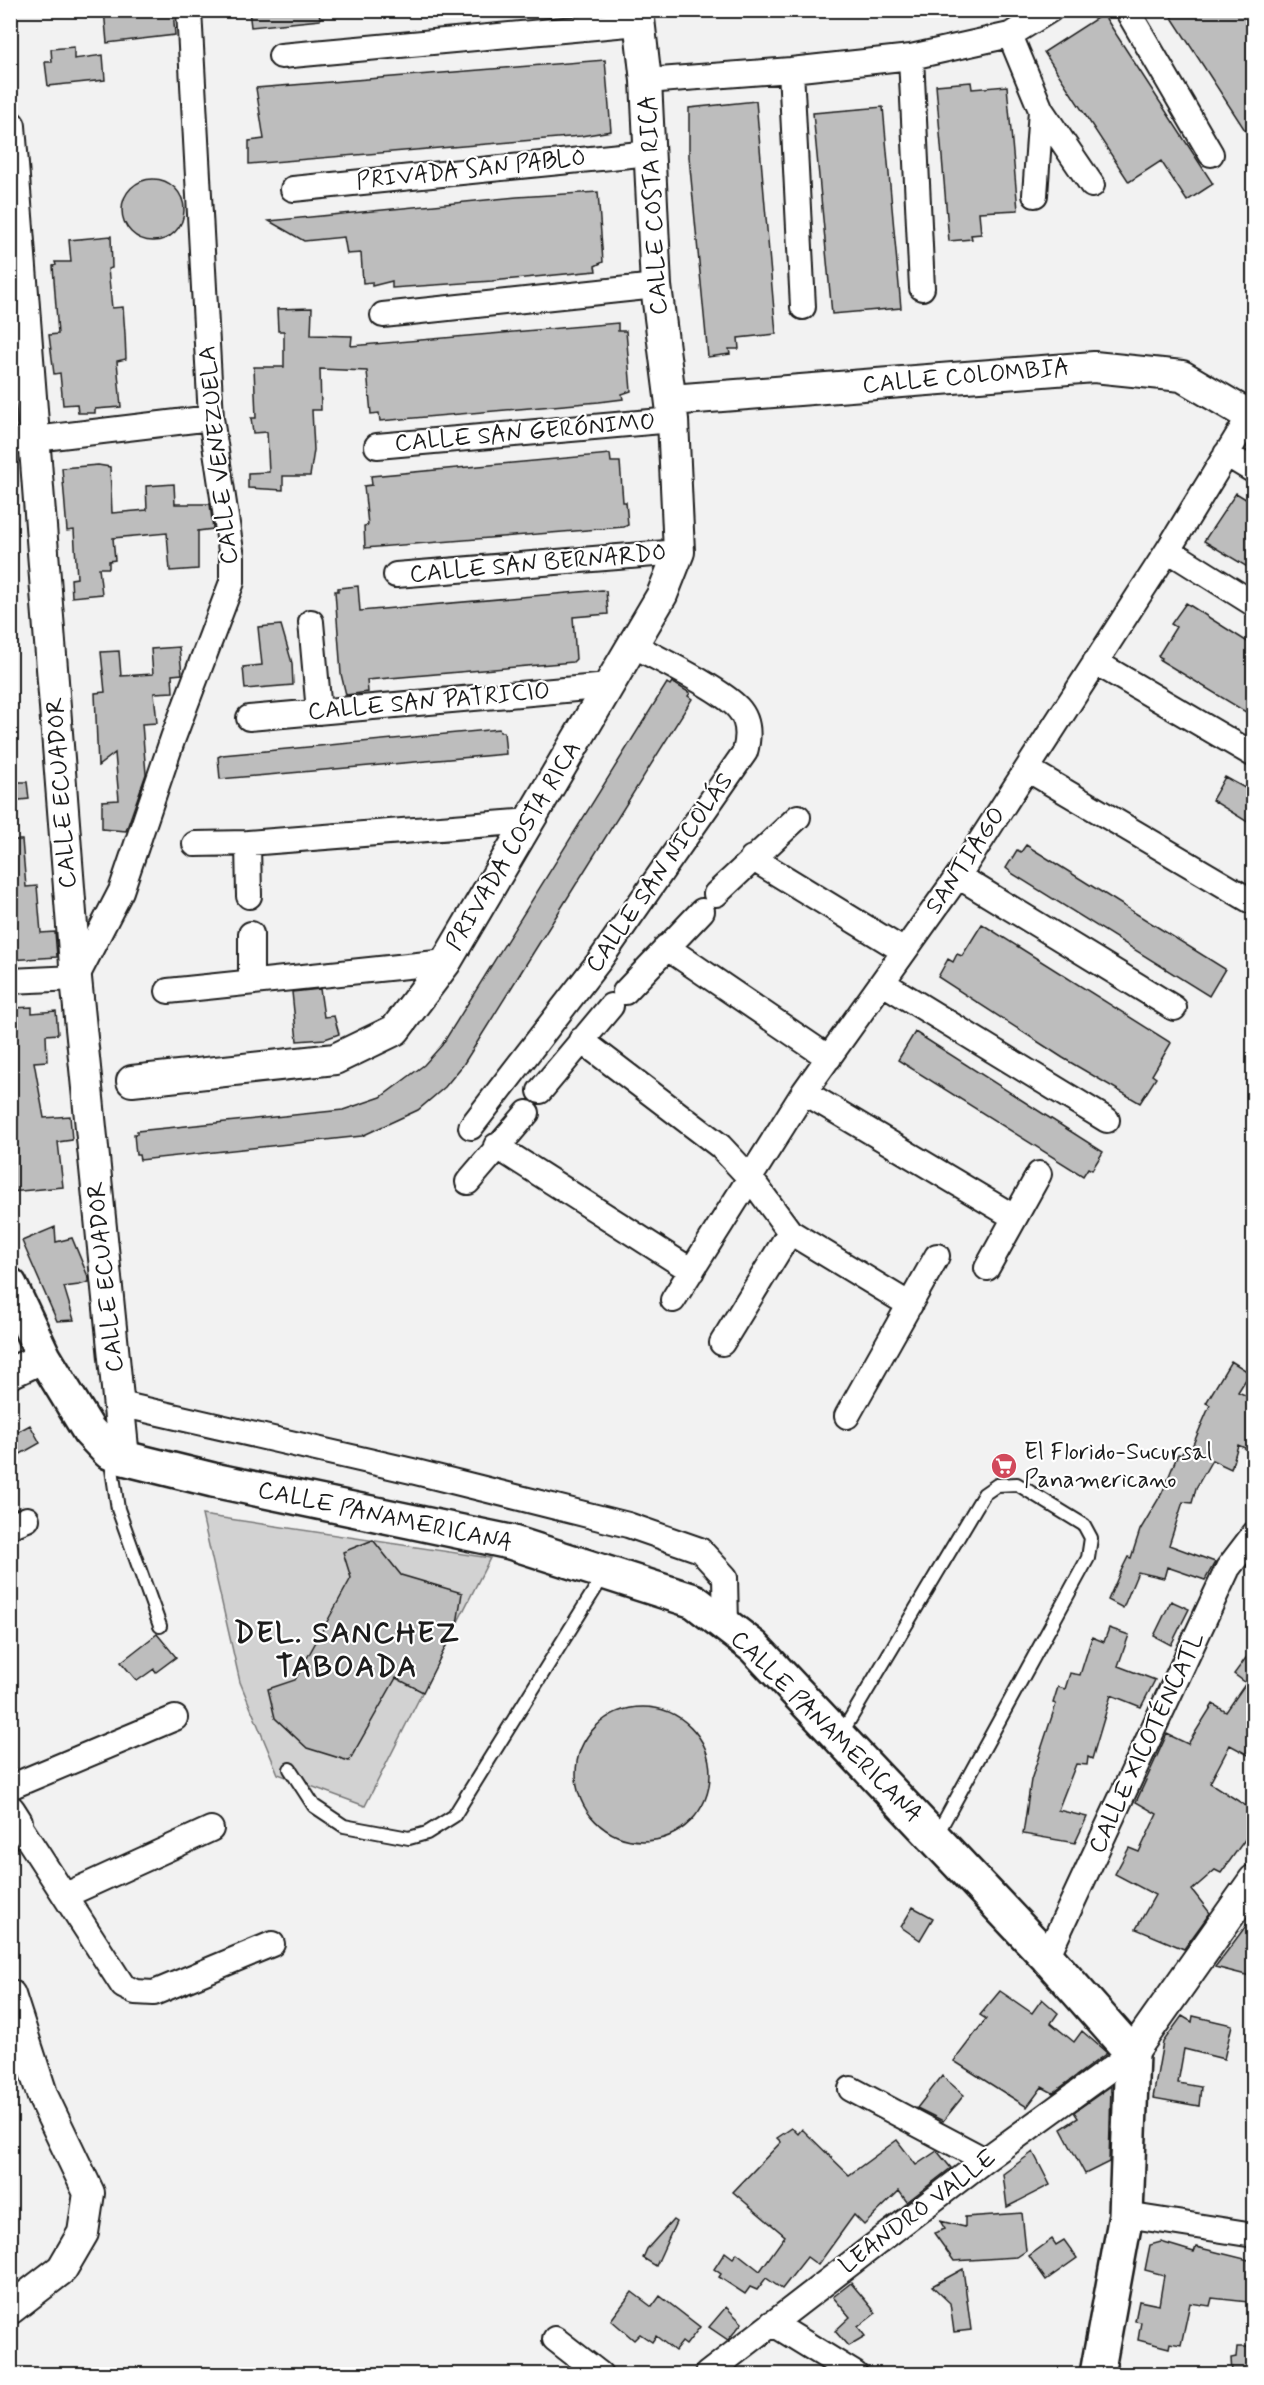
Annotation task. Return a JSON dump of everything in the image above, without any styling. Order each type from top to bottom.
[{"type":"main road","points":[[10,1285],[30,1348],[89,1431],[117,1455]]},
{"type":"main road","name":"CALLE PANAMERICANA","points":[[117,1455],[213,1480],[510,1542],[694,1601],[754,1647],[1047,1957],[1132,2053]]},
{"type":"main road","points":[[1096,2374],[1126,2215],[1132,2053]]},
{"type":"street","name":"CALLE VENEZUELA","points":[[76,978],[120,891],[173,738],[232,582],[232,557],[211,418],[189,10]]},
{"type":"street","points":[[646,81],[790,70],[911,57],[1010,35],[1050,10]]},
{"type":"street","points":[[1127,10],[1211,154]]},
{"type":"street","points":[[281,56],[639,17]]},
{"type":"street","name":"CALLE COSTA RICA","points":[[639,17],[646,81],[656,286],[672,410]]},
{"type":"street","points":[[1010,35],[1041,110],[1092,185]]},
{"type":"street","points":[[911,57],[922,288]]},
{"type":"street","points":[[790,70],[803,307]]},
{"type":"street","points":[[1035,195],[1041,110]]},
{"type":"street","name":"CALLE ECUADOR","points":[[10,126],[23,441],[120,1404],[117,1455]]},
{"type":"street","name":"PRIVADA SAN PABLO","points":[[293,189],[650,153]]},
{"type":"street","points":[[382,315],[656,286]]},
{"type":"street","name":"CALLE COLOMBIA","points":[[672,410],[1094,367],[1182,376],[1252,413]]},
{"type":"street","name":"CALLE SAN GERÓNIMO","points":[[377,446],[672,410]]},
{"type":"street","name":"PRIVADA COSTA RICA","points":[[132,1081],[335,1059],[395,1030],[446,962],[635,646],[662,596],[679,552],[672,410]]},
{"type":"street","name":"SANTIAGO","points":[[673,1300],[804,1092],[958,876],[1028,769],[1168,550],[1252,413]]},
{"type":"street","points":[[23,441],[211,418]]},
{"type":"street","points":[[1226,454],[1254,471]]},
{"type":"street","points":[[1168,550],[1254,604]]},
{"type":"street","name":"CALLE SAN BERNARDO","points":[[396,575],[679,552]]},
{"type":"street","points":[[310,622],[319,712]]},
{"type":"street","name":"CALLE SAN NICOLÁS","points":[[471,1127],[600,960],[745,752],[748,727],[739,709],[724,697],[635,646]]},
{"type":"street","points":[[1095,662],[1254,755]]},
{"type":"street","name":"CALLE SAN PATRICIO","points":[[249,718],[609,686]]},
{"type":"street","points":[[1028,769],[1251,901]]},
{"type":"street","points":[[540,1091],[581,1040],[666,947],[752,858],[798,817]]},
{"type":"street","points":[[195,844],[248,843],[531,821]]},
{"type":"street","points":[[248,843],[249,896]]},
{"type":"street","points":[[752,858],[904,951]]},
{"type":"street","points":[[958,876],[1174,1008]]},
{"type":"street","points":[[251,934],[251,982]]},
{"type":"street","points":[[666,947],[829,1058]]},
{"type":"street","points":[[168,991],[446,962]]},
{"type":"street","points":[[10,981],[76,978]]},
{"type":"street","points":[[883,983],[1107,1120]]},
{"type":"street","points":[[581,1040],[720,1146],[751,1179],[790,1232],[910,1305]]},
{"type":"street","points":[[804,1092],[1014,1217]]},
{"type":"street","points":[[468,1182],[496,1146],[527,1113]]},
{"type":"street","points":[[496,1146],[692,1271]]},
{"type":"street","points":[[987,1268],[1039,1174]]},
{"type":"street","points":[[722,1343],[790,1232]]},
{"type":"street","points":[[847,1416],[937,1256]]},
{"type":"street","points":[[10,1373],[30,1348]]},
{"type":"street","points":[[120,1404],[412,1471],[628,1525],[700,1550],[725,1577],[726,1625]]},
{"type":"street","name":"CALLE XICOTÉNCATL","points":[[1047,1957],[1228,1568],[1254,1534]]},
{"type":"street","points":[[10,1787],[175,1718]]},
{"type":"street","points":[[14,1816],[123,1986],[135,1992],[154,1993],[272,1944]]},
{"type":"street","points":[[66,1895],[211,1829]]},
{"type":"street","points":[[1132,2053],[1245,1907],[1254,1880]]},
{"type":"street","points":[[10,1995],[43,2097],[89,2193],[83,2233],[62,2269],[10,2309]]},
{"type":"street","name":"LEANDRO VALLE","points":[[707,2374],[985,2160],[1132,2053]]},
{"type":"street","points":[[851,2089],[985,2160]]},
{"type":"street","points":[[1126,2215],[1254,2235]]},
{"type":"street","points":[[772,2323],[855,2374]]},
{"type":"street","points":[[555,2339],[600,2374]]},
{"type":"lane","points":[[117,1455],[118,1509],[160,1626]]},
{"type":"lane","points":[[839,1737],[984,1494],[998,1485],[1017,1484],[1084,1525],[1091,1538],[1088,1558],[934,1838]]},
{"type":"lane","points":[[290,1769],[314,1806],[344,1826],[409,1838],[427,1833],[454,1816],[606,1572]]},
{"type":"shaded area","points":[[202,1515],[490,1558],[365,1806],[278,1774],[240,1682]]},
{"type":"building","points":[[104,10],[173,10],[175,35],[107,43]]},
{"type":"building","points":[[249,10],[319,10],[320,20],[251,27]]},
{"type":"building","points":[[1167,10],[1246,10],[1248,13],[1254,10],[1254,144]]},
{"type":"building","points":[[1103,14],[1213,184],[1187,201],[1161,161],[1129,182],[1044,52]]},
{"type":"building","points":[[74,47],[74,59],[103,55],[105,80],[48,86],[45,62],[52,62],[51,49]]},
{"type":"building","points":[[605,60],[611,131],[581,136],[249,164],[249,141],[264,139],[256,88]]},
{"type":"building","points":[[971,82],[972,89],[1007,86],[1018,210],[979,212],[981,234],[971,235],[972,239],[949,241],[936,85]]},
{"type":"building","points":[[756,101],[776,334],[738,338],[739,349],[729,349],[730,354],[708,357],[689,157],[689,108]]},
{"type":"building","points":[[883,107],[901,308],[832,314],[813,113]]},
{"type":"building","points":[[153,179],[175,188],[184,210],[175,232],[153,241],[131,232],[122,210],[131,188]]},
{"type":"building","points":[[598,192],[603,262],[595,266],[596,271],[492,281],[392,288],[392,281],[372,286],[372,282],[363,283],[361,253],[347,254],[344,237],[304,241],[269,221],[517,197]]},
{"type":"building","points":[[111,236],[112,268],[108,269],[112,308],[123,307],[125,334],[126,359],[117,361],[121,407],[95,409],[95,413],[78,413],[77,404],[63,405],[60,373],[54,374],[49,335],[58,334],[53,266],[56,265],[55,262],[71,262],[69,240]]},
{"type":"building","points":[[312,308],[311,335],[352,336],[351,346],[618,323],[618,331],[626,331],[631,391],[622,394],[623,399],[599,402],[380,421],[379,413],[371,414],[367,371],[320,369],[321,410],[312,410],[314,450],[310,476],[283,476],[283,490],[248,488],[248,473],[269,472],[267,432],[253,433],[251,418],[256,418],[254,367],[284,367],[284,331],[278,331],[277,309]]},
{"type":"building","points":[[610,454],[611,462],[620,462],[623,502],[626,502],[628,525],[624,527],[365,548],[364,526],[368,525],[364,486],[372,485],[371,476]]},
{"type":"building","points":[[98,465],[110,467],[112,513],[147,510],[146,486],[174,484],[175,504],[210,504],[213,529],[198,531],[198,569],[170,571],[167,533],[113,538],[115,560],[109,561],[109,568],[99,568],[102,594],[72,597],[71,579],[77,578],[74,530],[67,531],[62,468]]},
{"type":"building","points":[[1236,493],[1254,504],[1254,571],[1204,541]]},
{"type":"building","points":[[358,586],[360,611],[602,590],[606,591],[608,614],[573,617],[576,659],[573,662],[367,680],[368,692],[346,695],[341,674],[335,591],[338,591],[338,588]]},
{"type":"building","points":[[1186,603],[1254,646],[1254,717],[1160,660],[1162,658],[1158,656],[1176,627],[1171,624]]},
{"type":"building","points":[[281,625],[292,663],[293,685],[245,689],[243,667],[262,665],[258,627]]},
{"type":"building","points":[[179,647],[182,674],[172,675],[173,692],[154,693],[157,723],[142,724],[146,774],[126,831],[102,829],[102,801],[119,800],[115,753],[98,766],[95,693],[105,692],[101,652],[119,651],[121,676],[153,674],[151,649]]},
{"type":"building","points":[[672,682],[690,693],[688,696],[692,699],[463,1065],[445,1087],[418,1110],[362,1136],[140,1160],[139,1155],[136,1155],[134,1134],[137,1134],[137,1131],[343,1110],[381,1097],[424,1065],[442,1045],[667,683],[670,685]]},
{"type":"building","points":[[499,729],[500,732],[504,732],[506,754],[220,779],[218,757],[222,755]]},
{"type":"building","points":[[1225,777],[1254,793],[1254,826],[1212,800]]},
{"type":"building","points":[[10,782],[27,782],[29,799],[10,801]]},
{"type":"building","points":[[10,840],[22,840],[26,887],[37,886],[41,933],[55,932],[57,957],[10,960]]},
{"type":"building","points":[[1026,845],[1225,969],[1209,996],[1013,874],[1006,868],[1017,850],[1021,852]]},
{"type":"building","points":[[982,924],[1171,1043],[1152,1075],[1156,1078],[1140,1103],[1063,1058],[938,977],[948,959],[953,962],[957,954],[962,956]]},
{"type":"building","points":[[320,989],[324,1017],[334,1016],[339,1034],[325,1039],[297,1041],[292,992]]},
{"type":"building","points":[[32,1007],[32,1013],[56,1011],[58,1034],[46,1035],[47,1061],[34,1062],[44,1118],[70,1116],[72,1140],[58,1142],[63,1187],[10,1192],[10,1015],[14,1014],[13,1008]]},
{"type":"building","points":[[915,1032],[1103,1152],[1092,1170],[1088,1168],[1083,1176],[898,1060]]},
{"type":"building","points":[[55,1227],[56,1242],[72,1238],[89,1279],[89,1282],[64,1287],[74,1320],[57,1321],[22,1241]]},
{"type":"building","points":[[1231,1361],[1250,1373],[1238,1392],[1254,1399],[1254,1452],[1238,1445],[1231,1469],[1212,1460],[1196,1488],[1192,1503],[1183,1502],[1169,1545],[1215,1562],[1205,1580],[1167,1567],[1164,1578],[1138,1572],[1123,1608],[1108,1600],[1128,1557],[1131,1558],[1140,1530],[1162,1493],[1178,1454],[1181,1455],[1186,1447],[1191,1449],[1210,1405],[1206,1403]]},
{"type":"building","points":[[30,1425],[40,1443],[17,1456],[10,1444],[10,1436]]},
{"type":"building","points":[[373,1540],[401,1575],[462,1593],[457,1624],[423,1692],[396,1678],[349,1761],[307,1748],[275,1718],[268,1689],[295,1680],[351,1578],[343,1552]]},
{"type":"building","points":[[1171,1601],[1189,1609],[1171,1645],[1154,1636]]},
{"type":"building","points":[[1109,1628],[1129,1635],[1118,1666],[1155,1680],[1141,1707],[1111,1695],[1092,1759],[1088,1757],[1087,1765],[1076,1764],[1058,1810],[1087,1817],[1075,1843],[1023,1834],[1031,1780],[1056,1704],[1053,1703],[1058,1687],[1065,1689],[1070,1673],[1080,1675],[1092,1637],[1104,1642]]},
{"type":"building","points":[[157,1634],[176,1657],[156,1672],[154,1669],[137,1681],[121,1662]]},
{"type":"building","points":[[1254,1647],[1254,1758],[1230,1745],[1210,1783],[1254,1811],[1254,1827],[1221,1873],[1215,1870],[1192,1890],[1210,1913],[1184,1949],[1136,1929],[1155,1895],[1115,1874],[1129,1848],[1139,1852],[1157,1814],[1136,1802],[1167,1734],[1188,1744],[1213,1704],[1226,1712],[1246,1683],[1234,1674]]},
{"type":"building","points":[[643,1707],[669,1712],[690,1727],[705,1748],[710,1774],[705,1800],[690,1821],[669,1836],[643,1841],[617,1836],[596,1821],[581,1800],[576,1774],[581,1748],[596,1727],[617,1712]]},
{"type":"building","points":[[913,1907],[933,1918],[920,1940],[901,1927]]},
{"type":"building","points":[[1254,1915],[1254,1977],[1215,1967],[1228,1950]]},
{"type":"building","points":[[1000,1991],[1032,2013],[1042,1999],[1058,2013],[1051,2023],[1074,2042],[1082,2031],[1107,2053],[1053,2093],[1042,2087],[1027,2107],[954,2061],[986,2019],[980,2015]]},
{"type":"building","points":[[1182,2016],[1192,2022],[1193,2016],[1232,2025],[1224,2059],[1184,2049],[1178,2083],[1201,2087],[1199,2106],[1153,2098],[1163,2042]]},
{"type":"building","points":[[942,2076],[964,2095],[943,2121],[917,2108]]},
{"type":"building","points":[[1111,2086],[1109,2162],[1085,2174],[1061,2129],[1078,2118],[1074,2112]]},
{"type":"building","points":[[792,2128],[798,2134],[802,2129],[849,2175],[897,2140],[916,2165],[937,2151],[951,2168],[907,2202],[899,2191],[864,2225],[854,2215],[818,2265],[807,2257],[782,2289],[766,2278],[757,2290],[750,2287],[745,2294],[719,2277],[721,2274],[714,2269],[725,2252],[733,2258],[737,2253],[760,2271],[785,2236],[733,2192],[781,2142],[777,2138]]},
{"type":"building","points":[[1033,2152],[1050,2185],[1007,2207],[1003,2174]]},
{"type":"building","points":[[1022,2213],[1026,2251],[1017,2257],[954,2261],[934,2233],[945,2229],[940,2221],[965,2227],[965,2217]]},
{"type":"building","points":[[673,2220],[676,2222],[656,2266],[643,2258],[647,2249]]},
{"type":"building","points":[[1052,2239],[1056,2245],[1064,2240],[1077,2258],[1046,2280],[1029,2256]]},
{"type":"building","points":[[1161,2242],[1194,2252],[1196,2247],[1253,2261],[1248,2302],[1212,2298],[1210,2306],[1190,2303],[1181,2345],[1170,2343],[1169,2348],[1138,2340],[1141,2322],[1135,2321],[1139,2301],[1159,2305],[1164,2275],[1145,2270],[1150,2245]]},
{"type":"building","points":[[963,2269],[971,2330],[954,2332],[950,2303],[932,2286]]},
{"type":"building","points":[[851,2283],[876,2313],[858,2327],[865,2336],[848,2346],[835,2331],[850,2317],[833,2297]]},
{"type":"building","points":[[632,2292],[652,2307],[660,2296],[700,2327],[686,2345],[682,2342],[675,2351],[656,2336],[652,2342],[640,2334],[634,2340],[611,2320]]},
{"type":"building","points":[[726,2307],[742,2323],[728,2340],[709,2327]]},
{"type":"building","points":[[1237,2347],[1254,2347],[1254,2374],[1232,2374],[1231,2358],[1236,2357]]},
{"type":"place","name":"El Florido-Sucursal Panamericano","points":[[1004,1466]]},
{"type":"district","name":"DEL. SANCHEZ TABOADA","points":[[347,1650]]}]
